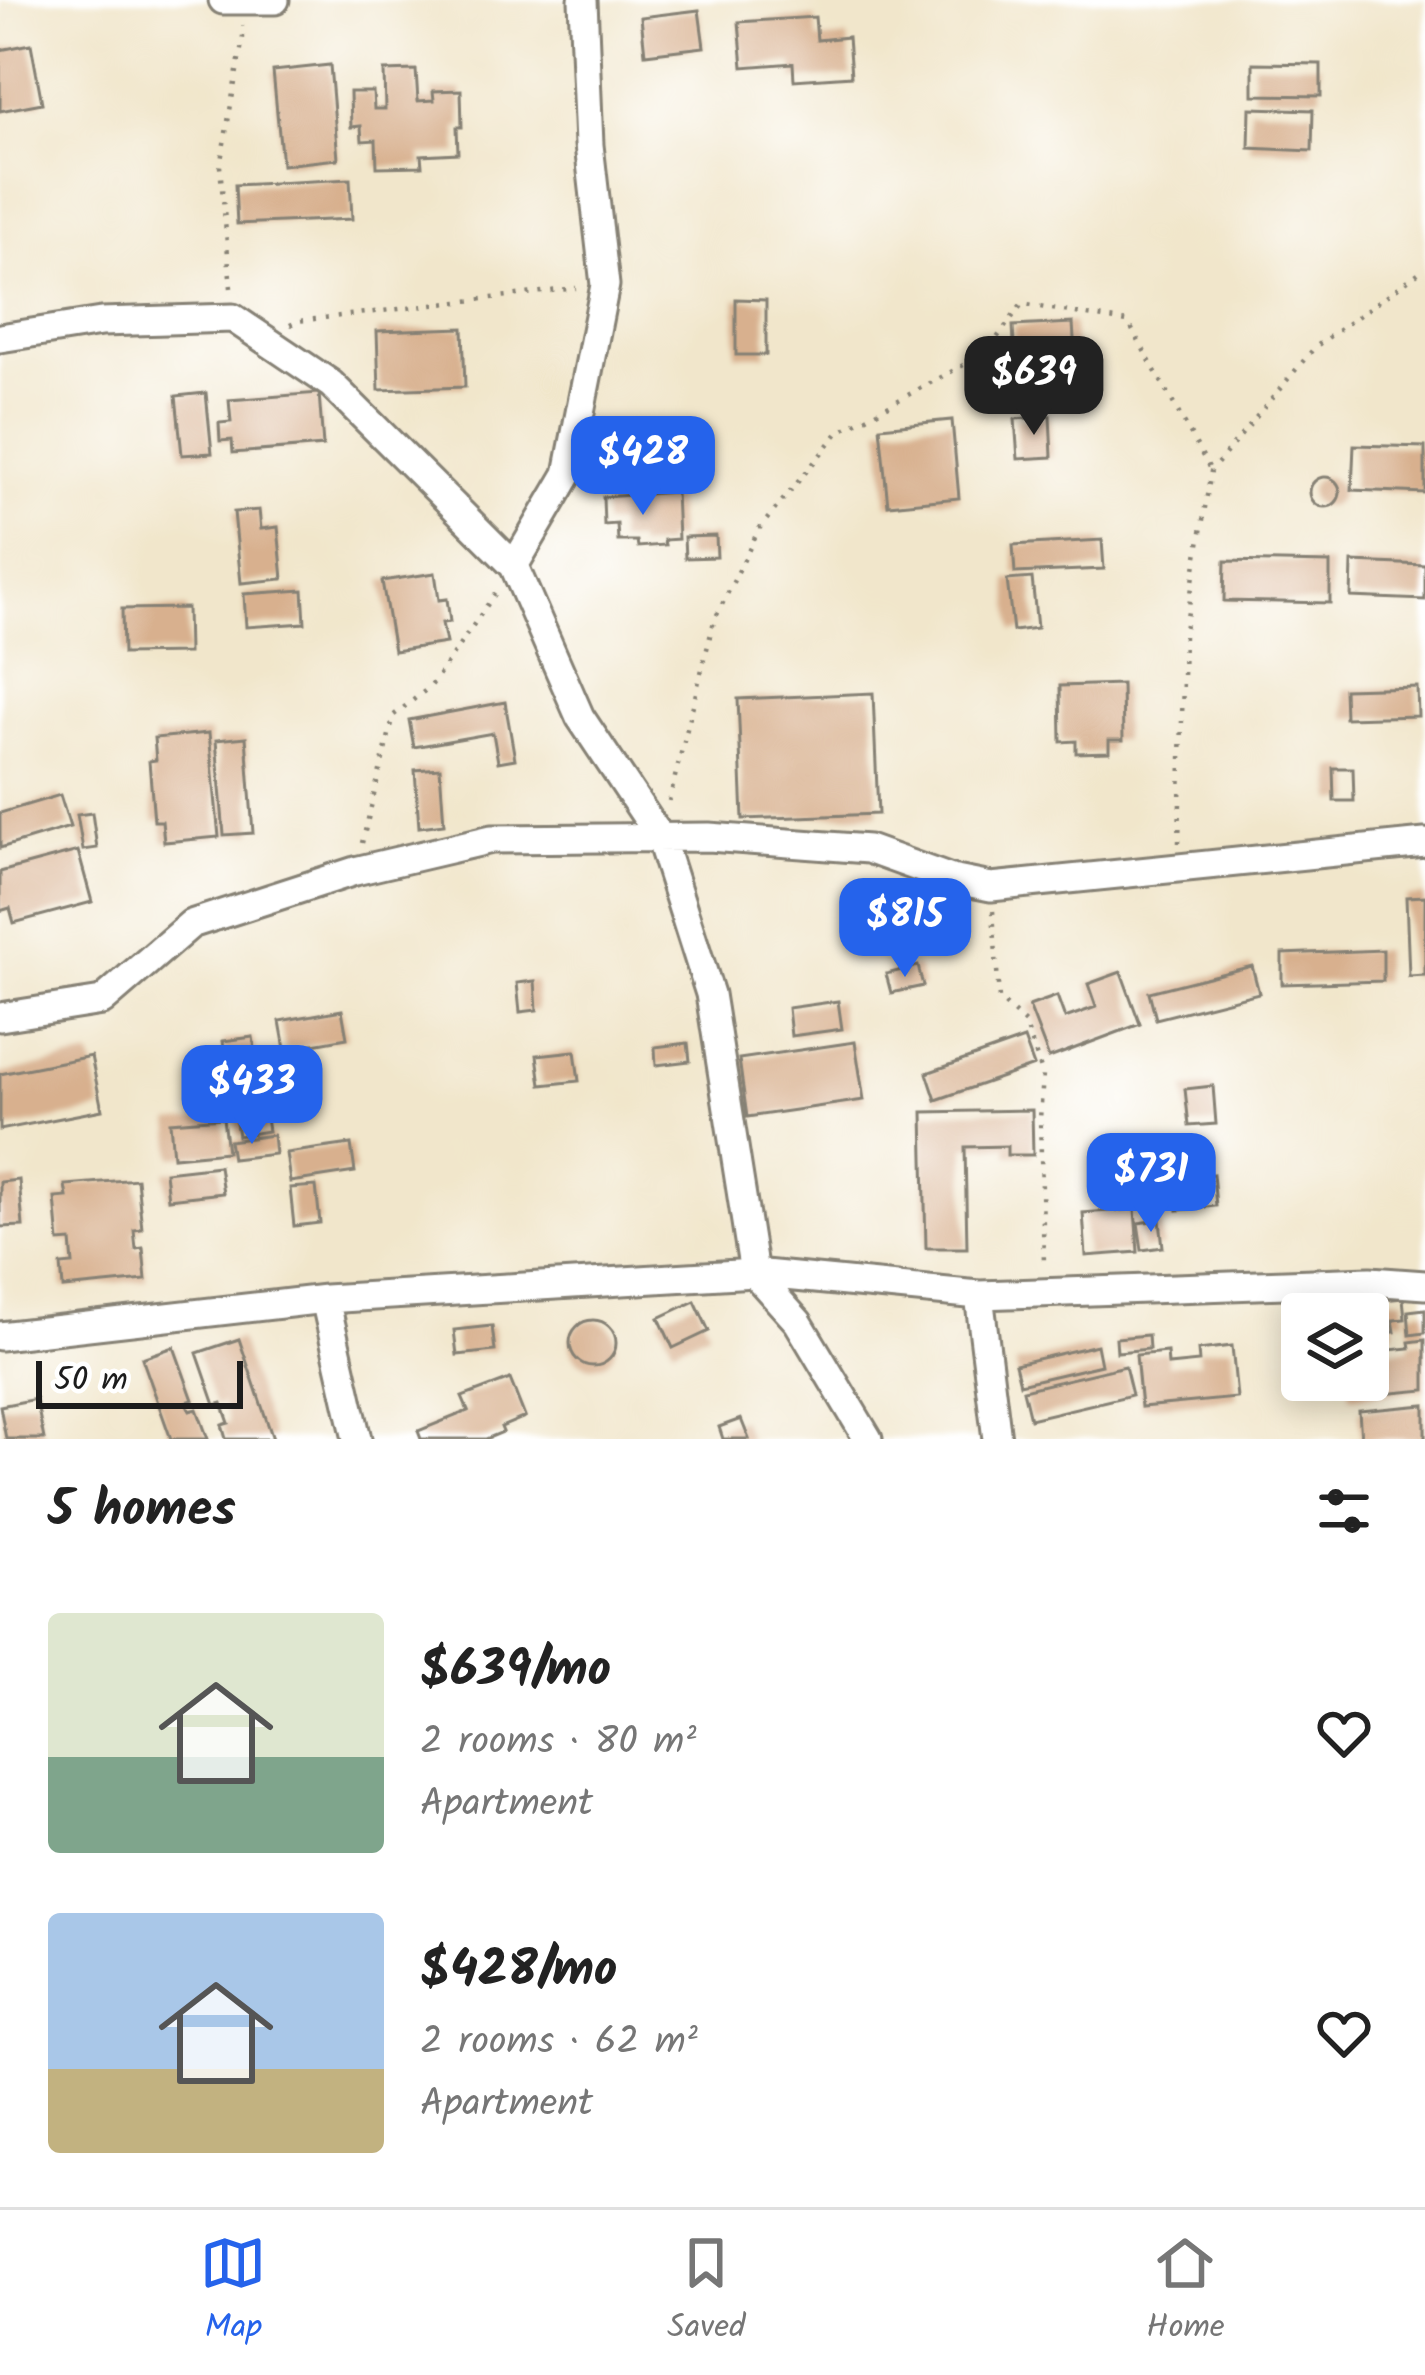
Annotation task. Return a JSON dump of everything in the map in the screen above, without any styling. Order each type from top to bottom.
[{"type":"street","points":[[223,0],[275,0]]},
{"type":"street","points":[[514,566],[568,474],[605,285],[589,145],[583,0]]},
{"type":"street","points":[[0,338],[101,322],[233,318],[331,384],[514,566],[580,717],[660,837],[710,994],[754,1273],[798,1322],[868,1439]]},
{"type":"street","points":[[0,1018],[102,1001],[191,924],[356,872],[492,839],[709,837],[868,849],[951,879],[991,887],[1425,843]]},
{"type":"street","points":[[0,1336],[325,1299],[754,1273],[979,1295],[1370,1281],[1425,1285]]},
{"type":"street","points":[[979,1295],[997,1439]]},
{"type":"street","points":[[325,1299],[357,1439]]},
{"type":"path","points":[[233,318],[220,166],[242,38],[241,1]]},
{"type":"path","points":[[1178,870],[1184,636],[1210,471],[1315,346],[1425,268]]},
{"type":"path","points":[[265,339],[298,321],[605,285]]},
{"type":"path","points":[[660,837],[714,621],[759,529],[839,432],[986,352],[1022,304],[1128,322],[1210,471]]},
{"type":"path","points":[[356,872],[394,715],[431,686],[514,566]]},
{"type":"path","points":[[991,887],[999,999],[1025,1023],[1043,1075],[1044,1293]]},
{"type":"building","points":[[699,10],[704,47],[645,54],[641,17]]},
{"type":"building","points":[[815,17],[817,40],[848,37],[851,76],[794,80],[793,63],[743,67],[739,22]]},
{"type":"building","points":[[31,44],[42,103],[0,111],[0,50]]},
{"type":"building","points":[[1253,63],[1321,64],[1321,96],[1253,95]]},
{"type":"building","points":[[330,65],[338,159],[282,165],[273,71]]},
{"type":"building","points":[[416,70],[418,101],[434,100],[433,91],[461,90],[458,153],[421,155],[422,166],[377,167],[376,140],[362,141],[361,126],[351,127],[350,92],[373,92],[374,109],[385,109],[384,71]]},
{"type":"building","points":[[1250,108],[1313,110],[1312,151],[1249,148]]},
{"type":"building","points":[[350,179],[352,219],[237,224],[235,185]]},
{"type":"building","points":[[736,299],[766,300],[766,355],[736,355]]},
{"type":"building","points":[[1073,323],[1075,355],[1015,359],[1013,326]]},
{"type":"building","points":[[463,328],[465,387],[379,390],[377,331]]},
{"type":"building","points":[[206,393],[212,453],[182,455],[176,396]]},
{"type":"building","points":[[319,393],[323,446],[233,453],[232,440],[220,441],[219,423],[231,422],[229,400]]},
{"type":"building","points":[[1050,416],[1052,457],[1018,459],[1015,419]]},
{"type":"building","points":[[952,420],[959,498],[888,505],[880,427]]},
{"type":"building","points":[[1354,445],[1425,447],[1425,493],[1352,490]]},
{"type":"building","points":[[1325,477],[1336,481],[1340,492],[1336,503],[1325,507],[1314,503],[1310,492],[1314,481]]},
{"type":"building","points":[[676,492],[678,539],[664,540],[665,545],[638,547],[637,541],[618,541],[617,524],[604,525],[603,497]]},
{"type":"building","points":[[259,510],[261,529],[278,527],[283,579],[241,583],[234,512]]},
{"type":"building","points":[[716,536],[717,557],[685,558],[684,537]]},
{"type":"building","points":[[1102,540],[1104,569],[1015,573],[1013,545]]},
{"type":"building","points":[[1225,561],[1330,563],[1330,603],[1224,601]]},
{"type":"building","points":[[1352,562],[1425,565],[1425,600],[1351,597]]},
{"type":"building","points":[[435,573],[439,600],[447,599],[450,622],[442,623],[446,643],[394,651],[382,581]]},
{"type":"building","points":[[1032,578],[1037,628],[1013,631],[1007,580]]},
{"type":"building","points":[[303,590],[305,623],[246,627],[244,594]]},
{"type":"building","points":[[187,608],[188,653],[123,654],[122,609]]},
{"type":"building","points":[[1122,684],[1123,740],[1109,740],[1109,752],[1076,753],[1076,741],[1061,742],[1060,686]]},
{"type":"building","points":[[1417,687],[1418,716],[1345,718],[1344,689]]},
{"type":"building","points":[[873,693],[878,814],[743,819],[738,699]]},
{"type":"building","points":[[505,702],[515,759],[498,762],[493,733],[414,747],[409,720]]},
{"type":"building","points":[[209,733],[219,837],[164,842],[162,821],[154,821],[149,761],[156,760],[154,738]]},
{"type":"building","points":[[246,737],[253,833],[224,835],[216,740]]},
{"type":"building","points":[[440,768],[444,824],[419,827],[415,770]]},
{"type":"building","points":[[1333,768],[1353,768],[1354,801],[1334,801]]},
{"type":"building","points":[[60,795],[70,827],[0,848],[0,813]]},
{"type":"building","points":[[92,813],[97,848],[83,850],[77,815]]},
{"type":"building","points":[[78,851],[92,902],[14,923],[10,908],[0,911],[0,872]]},
{"type":"building","points":[[1425,896],[1425,975],[1409,976],[1406,897]]},
{"type":"building","points":[[1383,950],[1383,981],[1282,984],[1282,954]]},
{"type":"building","points":[[918,966],[923,986],[891,993],[886,974]]},
{"type":"building","points":[[1252,966],[1259,993],[1156,1019],[1149,992]]},
{"type":"building","points":[[1121,972],[1140,1024],[1049,1058],[1029,1006],[1057,996],[1065,1018],[1096,1007],[1088,984]]},
{"type":"building","points":[[535,981],[537,1010],[520,1012],[517,983]]},
{"type":"building","points":[[838,1001],[842,1029],[791,1036],[788,1008]]},
{"type":"building","points":[[342,1010],[347,1038],[285,1049],[280,1021]]},
{"type":"building","points":[[253,1037],[268,1131],[238,1136],[223,1041]]},
{"type":"building","points":[[1024,1039],[1034,1066],[936,1100],[927,1073]]},
{"type":"building","points":[[855,1042],[864,1100],[747,1117],[739,1059]]},
{"type":"building","points":[[688,1043],[690,1061],[656,1065],[655,1047]]},
{"type":"building","points":[[575,1051],[579,1081],[541,1085],[537,1055]]},
{"type":"building","points":[[91,1056],[102,1110],[0,1130],[0,1074]]},
{"type":"building","points":[[1213,1086],[1216,1124],[1189,1126],[1185,1089]]},
{"type":"building","points":[[1032,1110],[1033,1155],[1007,1155],[1007,1146],[965,1147],[967,1248],[926,1248],[923,1112]]},
{"type":"building","points":[[223,1118],[227,1152],[173,1157],[170,1122]]},
{"type":"building","points":[[273,1135],[275,1154],[232,1159],[229,1141]]},
{"type":"building","points":[[351,1144],[355,1172],[290,1182],[286,1153]]},
{"type":"building","points":[[219,1166],[223,1193],[168,1199],[165,1172]]},
{"type":"building","points":[[1213,1174],[1216,1206],[1178,1210],[1176,1178]]},
{"type":"building","points":[[137,1179],[142,1229],[134,1230],[136,1249],[143,1248],[146,1280],[63,1288],[61,1265],[73,1264],[71,1241],[59,1242],[55,1198],[67,1197],[65,1185]]},
{"type":"building","points":[[19,1180],[23,1226],[0,1227],[0,1182]]},
{"type":"building","points":[[316,1186],[320,1223],[294,1226],[290,1188]]},
{"type":"building","points":[[1135,1209],[1138,1252],[1086,1256],[1083,1213]]},
{"type":"building","points":[[1160,1220],[1163,1247],[1142,1250],[1138,1223]]},
{"type":"building","points":[[1403,1298],[1405,1319],[1393,1320],[1395,1332],[1389,1333],[1389,1299]]},
{"type":"building","points":[[695,1301],[709,1331],[673,1348],[659,1318]]},
{"type":"building","points":[[1425,1309],[1425,1333],[1410,1335],[1408,1311]]},
{"type":"building","points":[[593,1320],[609,1327],[616,1343],[609,1359],[593,1366],[577,1359],[570,1343],[577,1327]]},
{"type":"building","points":[[492,1326],[495,1351],[457,1355],[454,1330]]},
{"type":"building","points":[[1148,1335],[1149,1349],[1117,1352],[1116,1338]]},
{"type":"building","points":[[239,1339],[273,1439],[226,1439],[222,1425],[229,1423],[222,1403],[215,1405],[197,1353]]},
{"type":"building","points":[[1425,1340],[1425,1390],[1389,1393],[1389,1350],[1410,1348],[1409,1342]]},
{"type":"building","points":[[1097,1345],[1101,1365],[1020,1384],[1015,1364]]},
{"type":"building","points":[[1232,1346],[1237,1398],[1141,1407],[1136,1355],[1167,1352],[1168,1365],[1199,1362],[1198,1350]]},
{"type":"building","points":[[174,1347],[193,1400],[186,1402],[190,1411],[197,1409],[208,1439],[171,1439],[142,1358]]},
{"type":"building","points":[[1125,1366],[1132,1395],[1030,1419],[1023,1390]]},
{"type":"building","points":[[510,1379],[525,1417],[501,1427],[503,1432],[486,1439],[421,1439],[418,1431],[468,1411],[462,1397]]},
{"type":"building","points":[[36,1399],[44,1439],[6,1439],[0,1406]]},
{"type":"building","points":[[1425,1405],[1425,1439],[1361,1439],[1359,1411]]},
{"type":"building","points":[[741,1419],[749,1439],[723,1439],[719,1427]]}]
